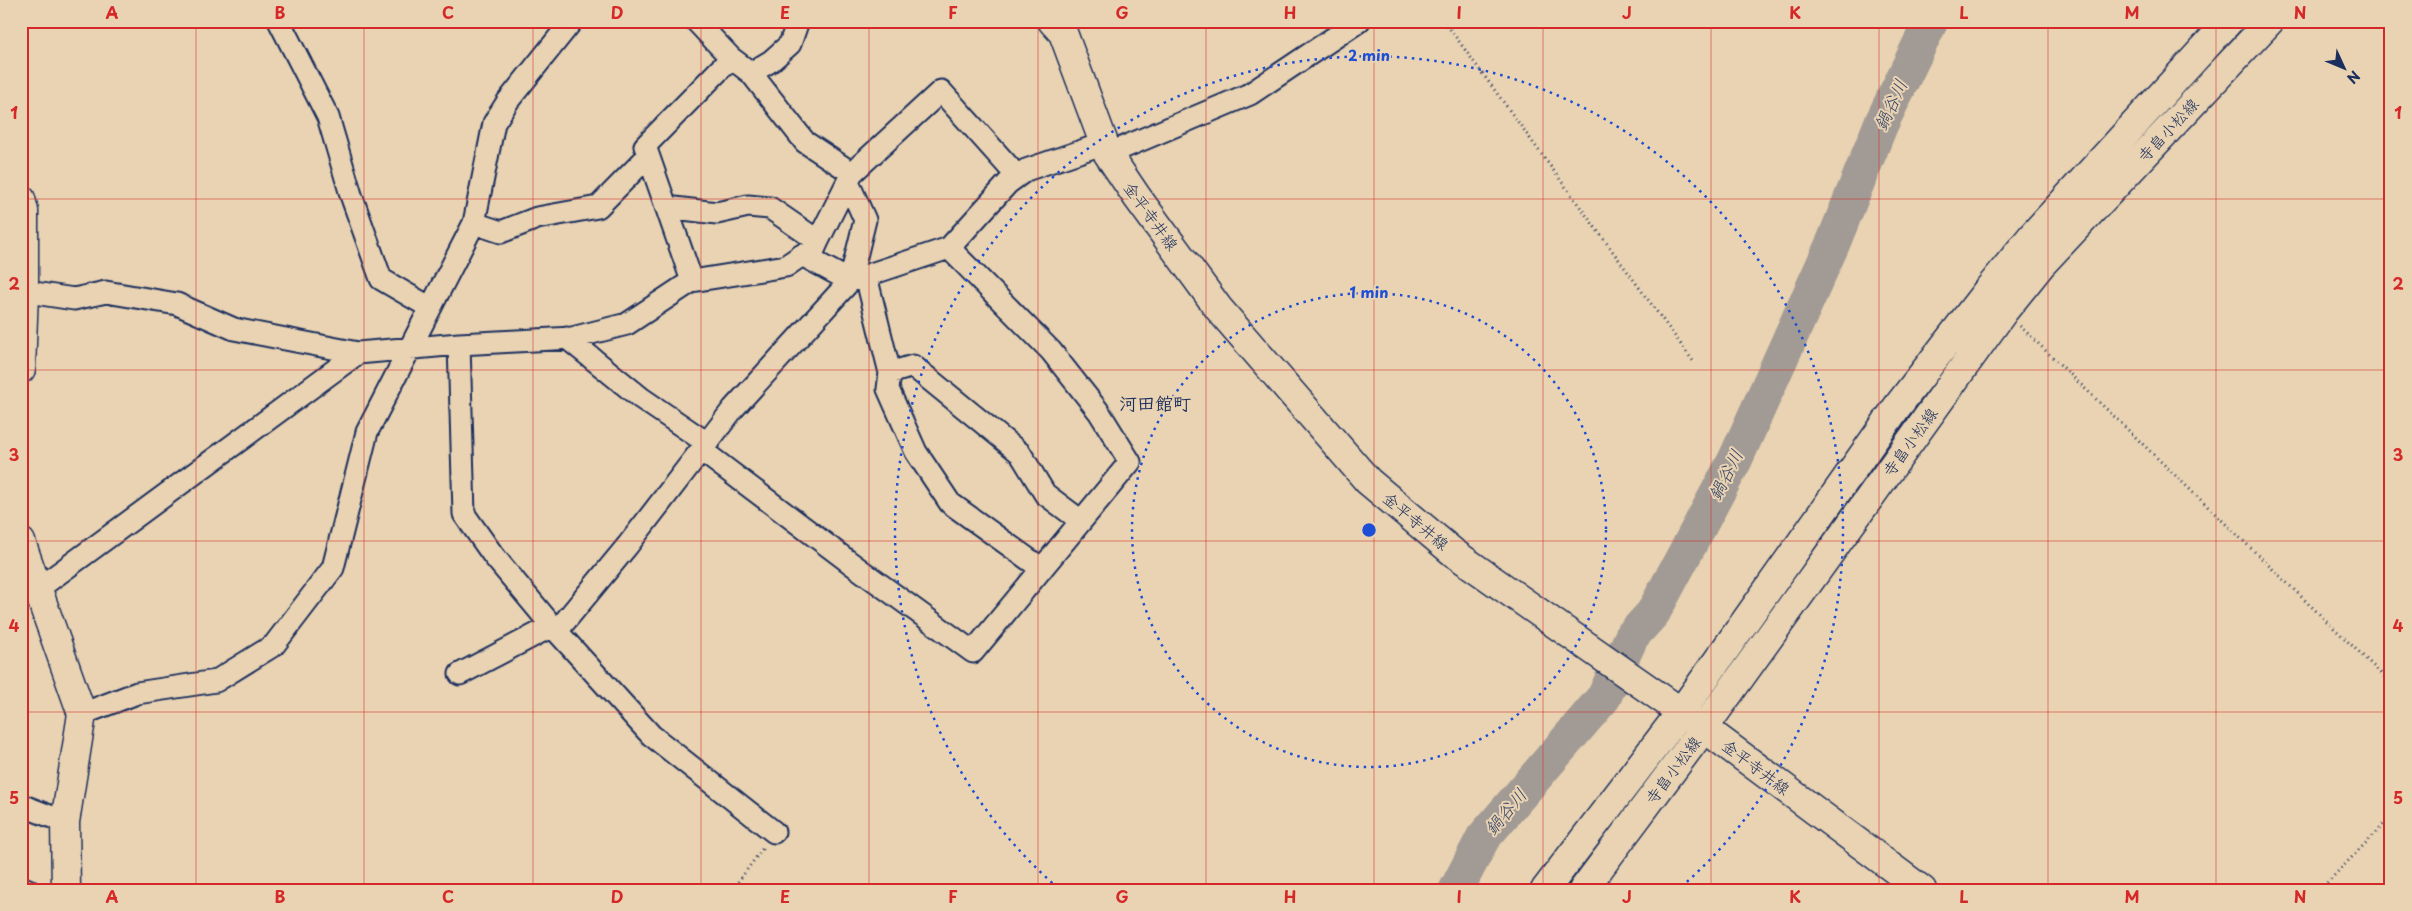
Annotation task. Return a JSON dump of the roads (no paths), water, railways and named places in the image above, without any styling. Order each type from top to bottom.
[{"type":"main road","name":"金平寺井線","points":[[1052,21],[1063,33],[1106,149],[1219,309],[1368,482],[1454,553],[1639,681],[1922,890]]},
{"type":"main road","name":"寺畠小松線","points":[[1544,890],[1681,712],[1897,406],[1986,292],[2032,236],[2229,21]]},
{"type":"main road","name":"寺畠小松線","points":[[1583,890],[1704,728],[2004,311],[2041,265],[2270,21]]},
{"type":"main road","points":[[21,199],[24,211],[21,369]]},
{"type":"main road","points":[[21,542],[39,588],[82,714],[65,822],[66,890]]},
{"type":"street","points":[[279,21],[328,117],[351,195],[381,279],[429,307]]},
{"type":"street","points":[[82,714],[138,693],[216,680],[274,645],[333,568],[367,432],[429,307],[474,223],[494,122],[508,101],[572,21]]},
{"type":"street","points":[[696,21],[731,58],[751,73],[805,142],[850,177],[865,220],[858,278],[890,373],[888,389],[916,452],[950,503],[1042,569]]},
{"type":"street","points":[[751,73],[771,61],[790,44],[798,21]]},
{"type":"street","points":[[460,674],[555,628],[628,546],[733,409],[858,278],[950,248],[1008,183],[1026,170],[1106,149],[1250,94],[1359,21]]},
{"type":"street","points":[[692,281],[645,146],[731,58]]},
{"type":"street","points":[[23,292],[74,299],[106,292],[177,304],[234,329],[358,353],[459,344],[566,338],[627,324],[692,281],[786,266],[802,255],[814,250],[850,177],[941,91],[1017,176]]},
{"type":"street","points":[[474,223],[501,232],[537,218],[598,207],[648,156]]},
{"type":"street","points":[[666,207],[717,213],[748,206],[770,208],[814,250],[858,278]]},
{"type":"street","points":[[566,338],[852,564],[974,652],[1130,462],[1100,412],[1051,351],[950,248]]},
{"type":"street","points":[[459,344],[464,514],[493,555],[555,628],[651,735],[774,832]]},
{"type":"street","points":[[39,588],[358,353]]},
{"type":"street","points":[[890,373],[913,366],[1020,453],[1045,494],[1081,522]]},
{"type":"street","points":[[21,805],[65,822]]},
{"type":"street","points":[[21,887],[28,890]]},
{"type":"waterway","name":"鍋谷川","points":[[1456,890],[1483,838],[1604,697],[1632,636],[1653,613],[1735,460],[1833,243],[1881,124],[1931,21]]},
{"type":"district","name":"河田館町","points":[[1155,404]]}]
